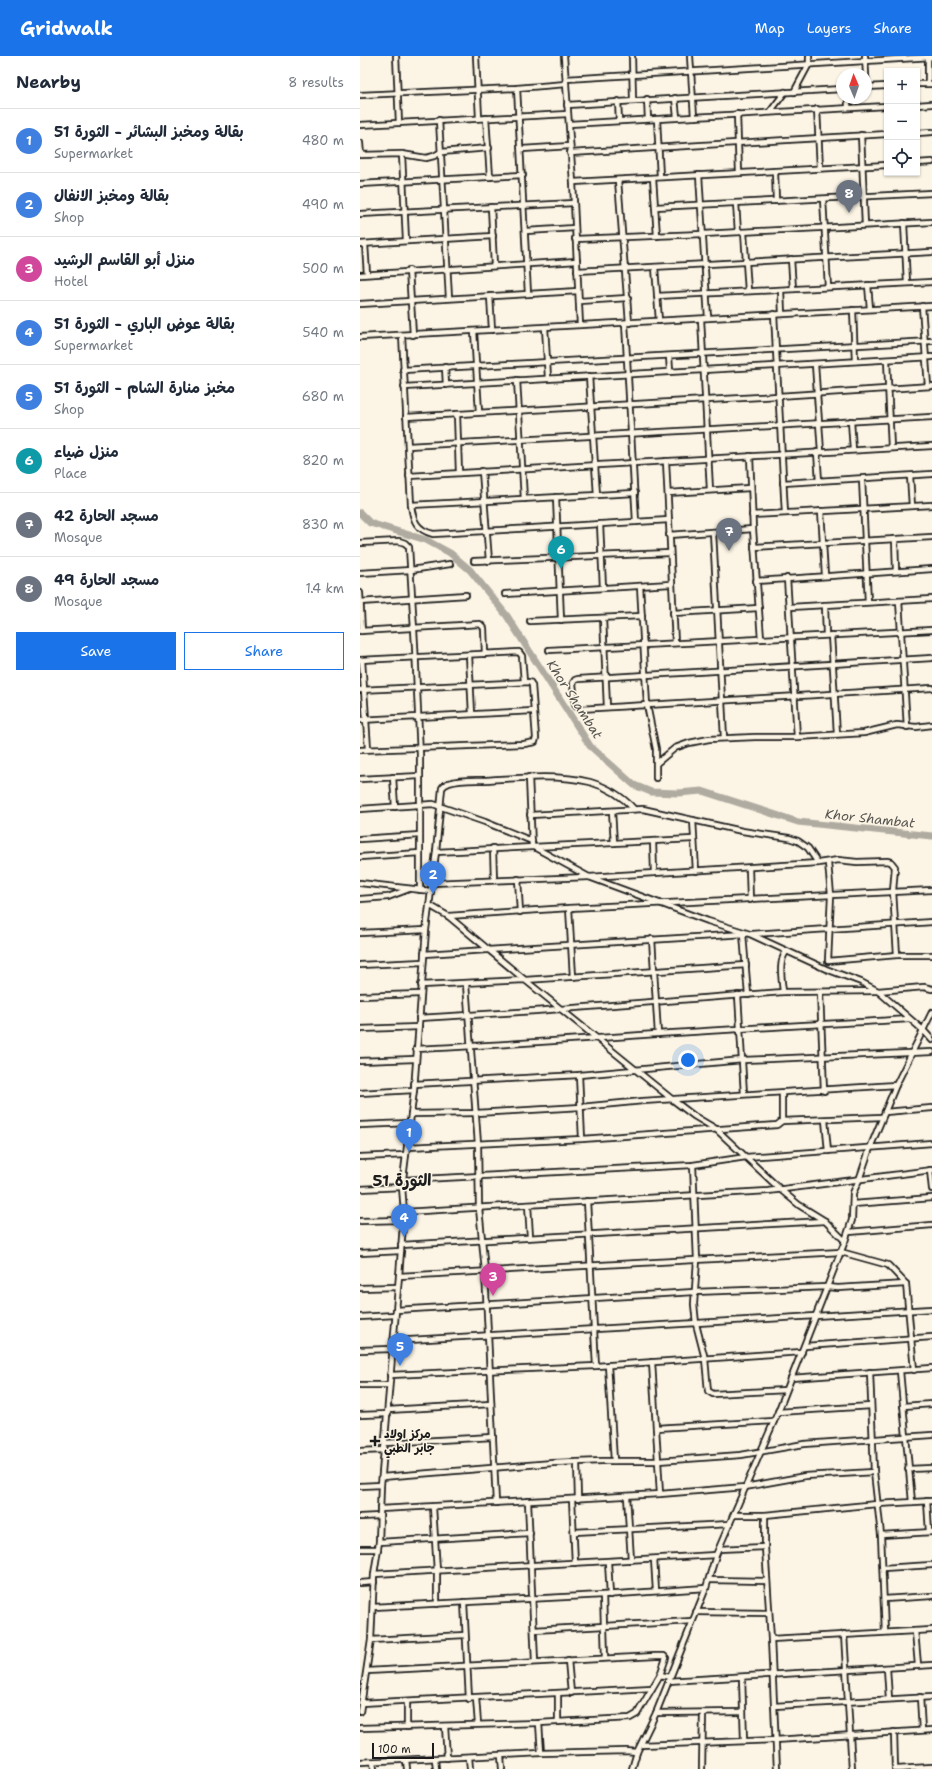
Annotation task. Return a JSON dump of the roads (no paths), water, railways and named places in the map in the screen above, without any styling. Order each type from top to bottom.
[{"type":"street","points":[[396,56],[399,123]]},
{"type":"street","points":[[476,56],[479,118]]},
{"type":"street","points":[[564,56],[573,182],[580,325]]},
{"type":"street","points":[[632,56],[633,100]]},
{"type":"street","points":[[690,56],[694,117]]},
{"type":"street","points":[[794,92],[809,64],[809,56]]},
{"type":"street","points":[[360,95],[517,88],[566,81],[632,75],[809,64],[865,58],[929,57],[930,84]]},
{"type":"street","points":[[865,58],[866,68]]},
{"type":"street","points":[[872,87],[884,86]]},
{"type":"street","points":[[517,88],[525,205],[528,294]]},
{"type":"street","points":[[567,105],[647,99],[836,89]]},
{"type":"street","points":[[770,112],[785,92]]},
{"type":"street","points":[[675,98],[677,118]]},
{"type":"street","points":[[647,99],[648,119]]},
{"type":"street","points":[[618,101],[618,121]]},
{"type":"street","points":[[920,105],[932,104]]},
{"type":"street","points":[[569,124],[884,106]]},
{"type":"street","points":[[817,110],[820,168]]},
{"type":"street","points":[[360,125],[568,114]]},
{"type":"street","points":[[737,114],[739,173]]},
{"type":"street","points":[[486,118],[490,177]]},
{"type":"street","points":[[657,118],[660,177]]},
{"type":"street","points":[[439,120],[449,298]]},
{"type":"street","points":[[920,133],[932,132]]},
{"type":"street","points":[[570,154],[884,134]]},
{"type":"street","points":[[861,135],[865,225]]},
{"type":"street","points":[[360,143],[360,155],[402,154],[426,158],[441,152],[489,148]]},
{"type":"street","points":[[522,149],[570,146]]},
{"type":"street","points":[[402,154],[406,241]]},
{"type":"street","points":[[920,163],[932,162]]},
{"type":"street","points":[[573,182],[884,165]]},
{"type":"street","points":[[775,171],[776,201]]},
{"type":"street","points":[[360,184],[523,175]]},
{"type":"street","points":[[699,175],[708,318]]},
{"type":"street","points":[[653,178],[657,236]]},
{"type":"street","points":[[618,180],[628,298],[627,358],[636,522]]},
{"type":"street","points":[[655,207],[932,193]]},
{"type":"street","points":[[823,199],[828,287]]},
{"type":"street","points":[[360,214],[574,203]]},
{"type":"street","points":[[736,203],[738,232]]},
{"type":"street","points":[[491,207],[494,266]]},
{"type":"street","points":[[575,239],[623,238],[932,222]]},
{"type":"street","points":[[904,223],[907,283]]},
{"type":"street","points":[[526,231],[575,228]]},
{"type":"street","points":[[744,232],[748,291]]},
{"type":"street","points":[[367,274],[362,244],[493,236]]},
{"type":"street","points":[[577,272],[932,252]]},
{"type":"street","points":[[791,260],[793,289]]},
{"type":"street","points":[[360,275],[409,270],[577,261]]},
{"type":"street","points":[[655,267],[660,321]]},
{"type":"street","points":[[409,270],[413,334]]},
{"type":"street","points":[[658,296],[932,282]]},
{"type":"street","points":[[868,285],[870,309]]},
{"type":"street","points":[[780,290],[782,314]]},
{"type":"street","points":[[360,304],[578,292]]},
{"type":"street","points":[[490,296],[492,330]]},
{"type":"street","points":[[579,301],[628,298]]},
{"type":"street","points":[[406,416],[817,394],[930,386],[922,306]]},
{"type":"street","points":[[360,337],[932,306]]},
{"type":"street","points":[[853,310],[855,362]]},
{"type":"street","points":[[774,314],[785,513]]},
{"type":"street","points":[[701,319],[710,490]]},
{"type":"street","points":[[545,327],[548,378]]},
{"type":"street","points":[[474,331],[479,412]]},
{"type":"street","points":[[402,335],[411,505],[414,522],[424,532],[433,534],[669,520]]},
{"type":"street","points":[[403,370],[932,341]]},
{"type":"street","points":[[669,356],[670,371]]},
{"type":"street","points":[[404,387],[628,373],[932,357]]},
{"type":"street","points":[[888,360],[891,448]]},
{"type":"street","points":[[815,364],[819,423],[819,481]]},
{"type":"street","points":[[445,367],[446,385]]},
{"type":"street","points":[[589,376],[597,495]]},
{"type":"street","points":[[517,380],[524,499]]},
{"type":"street","points":[[456,414],[459,473]]},
{"type":"street","points":[[408,446],[932,417]]},
{"type":"street","points":[[851,421],[853,450]]},
{"type":"street","points":[[409,476],[932,446]]},
{"type":"street","points":[[750,456],[752,529],[761,639]]},
{"type":"street","points":[[666,461],[675,643]]},
{"type":"street","points":[[482,471],[489,561]]},
{"type":"street","points":[[784,483],[932,474]]},
{"type":"street","points":[[910,476],[912,506]]},
{"type":"street","points":[[862,479],[868,602]]},
{"type":"street","points":[[668,493],[750,488]]},
{"type":"street","points":[[411,505],[635,493]]},
{"type":"street","points":[[556,497],[562,620]]},
{"type":"street","points":[[752,515],[932,505]]},
{"type":"street","points":[[821,510],[825,575]]},
{"type":"street","points":[[600,524],[603,588]]},
{"type":"street","points":[[669,535],[752,529]]},
{"type":"street","points":[[713,532],[724,738]]},
{"type":"street","points":[[754,547],[932,537]]},
{"type":"street","points":[[895,539],[896,571]]},
{"type":"street","points":[[360,543],[391,541],[405,543],[408,547],[411,570],[416,657],[420,776],[420,890]]},
{"type":"street","points":[[474,561],[670,553]]},
{"type":"street","points":[[360,573],[411,570],[450,564]]},
{"type":"street","points":[[756,581],[825,575],[932,569]]},
{"type":"street","points":[[787,578],[792,637],[797,737]]},
{"type":"street","points":[[505,594],[671,584]]},
{"type":"street","points":[[640,586],[645,675],[648,705],[655,741],[657,763],[656,778]]},
{"type":"street","points":[[360,592],[361,631],[480,624],[484,628],[485,654]]},
{"type":"street","points":[[360,602],[466,596]]},
{"type":"street","points":[[790,607],[932,599]]},
{"type":"street","points":[[899,600],[906,690],[907,726]]},
{"type":"street","points":[[825,605],[832,664],[837,734]]},
{"type":"street","points":[[673,613],[759,608]]},
{"type":"street","points":[[530,622],[642,616]]},
{"type":"street","points":[[603,618],[607,707]]},
{"type":"street","points":[[549,650],[932,630]]},
{"type":"street","points":[[368,749],[362,690],[361,660],[521,653],[524,682]]},
{"type":"street","points":[[469,655],[472,714]]},
{"type":"street","points":[[932,658],[576,679],[573,683],[575,703],[578,708],[932,688]]},
{"type":"street","points":[[360,750],[529,744],[534,742],[536,738],[532,685],[530,682],[417,686],[362,690]]},
{"type":"street","points":[[360,720],[534,711]]},
{"type":"street","points":[[657,763],[671,750],[697,741],[724,738],[797,737],[864,733],[897,725],[932,725]]},
{"type":"street","points":[[360,779],[420,776]]},
{"type":"street","points":[[393,777],[395,807]]},
{"type":"street","points":[[529,778],[532,844]]},
{"type":"street","points":[[360,1712],[371,1640],[374,1574],[379,1542],[381,1484],[401,1251],[402,1220],[404,1212],[402,1187],[414,1090],[420,994],[442,788],[449,782],[529,778],[564,779],[592,783],[612,791],[634,809]]},
{"type":"street","points":[[360,809],[433,804],[440,805],[532,844],[589,877],[708,922],[750,934],[786,952],[861,982],[878,991],[924,1031],[932,1040]]},
{"type":"street","points":[[530,815],[643,809],[798,841],[808,848],[818,864]]},
{"type":"street","points":[[612,810],[614,842]]},
{"type":"street","points":[[693,820],[696,871]]},
{"type":"street","points":[[360,838],[420,835]]},
{"type":"street","points":[[436,852],[532,844],[693,839]]},
{"type":"street","points":[[653,841],[654,873]]},
{"type":"street","points":[[493,848],[494,880]]},
{"type":"street","points":[[360,857],[420,853]]},
{"type":"street","points":[[432,883],[589,877],[749,868],[818,864],[838,860],[857,862],[892,862],[895,867],[893,891],[898,955]]},
{"type":"street","points":[[826,969],[828,961],[831,895],[828,863]]},
{"type":"street","points":[[749,868],[750,900]]},
{"type":"street","points":[[518,879],[520,912]]},
{"type":"street","points":[[360,883],[431,891]]},
{"type":"street","points":[[360,899],[388,897],[409,889]]},
{"type":"street","points":[[448,916],[569,908],[932,890]]},
{"type":"street","points":[[429,905],[448,916],[673,1100],[694,1116],[716,1129],[781,1190],[799,1204],[826,1221],[845,1241]]},
{"type":"street","points":[[569,908],[573,977]]},
{"type":"street","points":[[424,954],[932,922]]},
{"type":"street","points":[[360,933],[426,930]]},
{"type":"street","points":[[743,934],[748,994]]},
{"type":"street","points":[[652,939],[658,1034]]},
{"type":"street","points":[[783,992],[782,964],[783,956],[786,952]]},
{"type":"street","points":[[828,961],[898,955],[932,955]]},
{"type":"street","points":[[360,965],[423,962]]},
{"type":"street","points":[[421,985],[466,984],[746,965]]},
{"type":"street","points":[[466,984],[478,1144],[479,1208],[485,1271],[496,1503]]},
{"type":"street","points":[[419,1018],[783,992],[878,991],[924,987],[932,989]]},
{"type":"street","points":[[820,992],[820,1025],[824,1091]]},
{"type":"street","points":[[360,996],[420,994]]},
{"type":"street","points":[[738,995],[744,1094]]},
{"type":"street","points":[[632,1769],[637,1752],[656,1713],[706,1588],[716,1555],[778,1412],[849,1232],[853,1193],[882,1117],[911,1052],[930,1021],[932,1012]]},
{"type":"street","points":[[416,1049],[471,1047],[740,1028],[820,1025],[909,1019]]},
{"type":"street","points":[[360,1029],[419,1027]]},
{"type":"street","points":[[414,1084],[579,1075],[743,1060],[932,1052]]},
{"type":"street","points":[[360,1061],[415,1059]]},
{"type":"street","points":[[579,1075],[582,1139]]},
{"type":"street","points":[[411,1114],[476,1113],[580,1108],[744,1094],[824,1091],[896,1085]]},
{"type":"street","points":[[360,1092],[414,1090]]},
{"type":"street","points":[[782,1093],[782,1121]]},
{"type":"street","points":[[885,1112],[932,1108]]},
{"type":"street","points":[[408,1147],[582,1139],[777,1125],[782,1121],[882,1117]]},
{"type":"street","points":[[825,1120],[828,1151]]},
{"type":"street","points":[[360,1125],[410,1123]]},
{"type":"street","points":[[403,1180],[693,1165],[746,1157],[932,1143]]},
{"type":"street","points":[[360,1157],[406,1155]]},
{"type":"street","points":[[693,1165],[693,1195],[697,1260],[694,1292],[696,1324],[705,1359],[708,1391],[713,1394],[786,1390]]},
{"type":"street","points":[[404,1212],[781,1190],[931,1170],[932,1189]]},
{"type":"street","points":[[360,1188],[402,1187]]},
{"type":"street","points":[[853,1204],[932,1198]]},
{"type":"street","points":[[587,1201],[596,1366]]},
{"type":"street","points":[[528,1205],[530,1237]]},
{"type":"street","points":[[360,1222],[402,1220]]},
{"type":"street","points":[[401,1244],[826,1221]]},
{"type":"street","points":[[849,1232],[932,1225]]},
{"type":"street","points":[[360,1253],[401,1251]]},
{"type":"street","points":[[399,1276],[841,1252],[888,1265],[906,1284],[914,1370]]},
{"type":"street","points":[[360,1317],[486,1304],[694,1292],[827,1287],[838,1288],[906,1284]]},
{"type":"street","points":[[360,1288],[398,1287]]},
{"type":"street","points":[[393,1341],[932,1309]]},
{"type":"street","points":[[805,1346],[932,1337]]},
{"type":"street","points":[[360,1350],[392,1349]]},
{"type":"street","points":[[390,1375],[596,1366],[802,1352]]},
{"type":"street","points":[[652,1362],[660,1494]]},
{"type":"street","points":[[608,1365],[614,1461]]},
{"type":"street","points":[[791,1378],[932,1368]]},
{"type":"street","points":[[900,1371],[912,1502]]},
{"type":"street","points":[[870,1372],[874,1472],[881,1535],[885,1632]]},
{"type":"street","points":[[360,1385],[389,1385]]},
{"type":"street","points":[[360,1415],[491,1404]]},
{"type":"street","points":[[903,1406],[932,1404]]},
{"type":"street","points":[[778,1412],[871,1406]]},
{"type":"street","points":[[656,1428],[774,1421]]},
{"type":"street","points":[[382,1477],[577,1462],[658,1461],[760,1453],[804,1444],[932,1435]]},
{"type":"street","points":[[385,1443],[493,1437]]},
{"type":"street","points":[[360,1451],[385,1450]]},
{"type":"street","points":[[577,1462],[578,1499]]},
{"type":"street","points":[[908,1469],[932,1468]]},
{"type":"street","points":[[380,1509],[660,1494],[745,1487],[805,1476],[874,1472]]},
{"type":"street","points":[[360,1486],[381,1484]]},
{"type":"street","points":[[627,1496],[631,1560]]},
{"type":"street","points":[[572,1499],[576,1563]]},
{"type":"street","points":[[734,1515],[765,1515],[877,1504],[930,1501],[930,1532],[881,1535]]},
{"type":"street","points":[[528,1502],[535,1662]]},
{"type":"street","points":[[433,1506],[438,1604]]},
{"type":"street","points":[[765,1515],[765,1547],[777,1769]]},
{"type":"street","points":[[360,1517],[380,1516]]},
{"type":"street","points":[[574,1532],[730,1524]]},
{"type":"street","points":[[379,1542],[530,1533]]},
{"type":"street","points":[[719,1549],[765,1547]]},
{"type":"street","points":[[360,1549],[378,1549]]},
{"type":"street","points":[[374,1574],[716,1555]]},
{"type":"street","points":[[654,1559],[656,1591]]},
{"type":"street","points":[[608,1562],[610,1595]]},
{"type":"street","points":[[883,1568],[932,1565]]},
{"type":"street","points":[[709,1580],[767,1581]]},
{"type":"street","points":[[360,1582],[374,1582]]},
{"type":"street","points":[[373,1607],[610,1595],[706,1588]]},
{"type":"street","points":[[602,1595],[605,1658]]},
{"type":"street","points":[[884,1599],[932,1596]]},
{"type":"street","points":[[464,1602],[469,1698]]},
{"type":"street","points":[[696,1612],[769,1613]]},
{"type":"street","points":[[534,1630],[692,1621]]},
{"type":"street","points":[[771,1639],[932,1630]]},
{"type":"street","points":[[916,1631],[918,1665]]},
{"type":"street","points":[[844,1634],[852,1769]]},
{"type":"street","points":[[371,1640],[465,1635]]},
{"type":"street","points":[[360,1728],[539,1723],[633,1717],[637,1714],[660,1675],[666,1660],[664,1656],[605,1658],[467,1667],[367,1671]]},
{"type":"street","points":[[568,1660],[571,1693]]},
{"type":"street","points":[[660,1675],[669,1679],[773,1676],[932,1665]]},
{"type":"street","points":[[887,1668],[889,1699]]},
{"type":"street","points":[[742,1677],[744,1741]]},
{"type":"street","points":[[361,1703],[652,1688]]},
{"type":"street","points":[[558,1694],[558,1722]]},
{"type":"street","points":[[920,1697],[922,1730]]},
{"type":"street","points":[[774,1706],[932,1697]]},
{"type":"street","points":[[476,1698],[478,1724]]},
{"type":"street","points":[[407,1701],[407,1727]]},
{"type":"street","points":[[656,1713],[743,1712]]},
{"type":"street","points":[[702,1769],[703,1713]]},
{"type":"street","points":[[539,1723],[540,1753]]},
{"type":"street","points":[[445,1726],[447,1758]]},
{"type":"street","points":[[641,1745],[775,1740],[932,1730]]},
{"type":"street","points":[[894,1732],[896,1769],[932,1768]]},
{"type":"street","points":[[360,1762],[540,1753],[637,1752]]},
{"type":"street","points":[[502,1756],[502,1769]]},
{"type":"street","points":[[469,1757],[470,1769]]},
{"type":"street","points":[[435,1759],[436,1769]]},
{"type":"street","points":[[406,1760],[407,1769]]},
{"type":"street","points":[[373,1762],[374,1769]]},
{"type":"waterway","name":"Khor Shambat","points":[[360,513],[370,523],[426,540],[450,553],[470,570],[507,616],[590,746],[634,785],[651,792],[678,793],[702,791],[798,822],[932,836]]},
{"type":"place","name":"مسجد الحارة 49","points":[[849,213]]},
{"type":"place","name":"مسجد الحارة 42","points":[[729,551]]},
{"type":"place","name":"منزل ضياء","points":[[561,569]]},
{"type":"place","name":"بقالة ومخبز الانفال","points":[[433,894]]},
{"type":"place","name":"بقالة ومخبز البشائر - الثورة 51","points":[[409,1152]]},
{"type":"place","name":"بقالة عوض الباري - الثورة 51","points":[[404,1237]]},
{"type":"place","name":"منزل أبو القاسم الرشيد","points":[[493,1296]]},
{"type":"place","name":"مخبز منارة الشام - الثورة 51","points":[[400,1366]]},
{"type":"place","name":"مركز اولاد جابر الطبي","points":[[375,1441]]},
{"type":"district","name":"الثورة 51","points":[[402,1180]]}]
